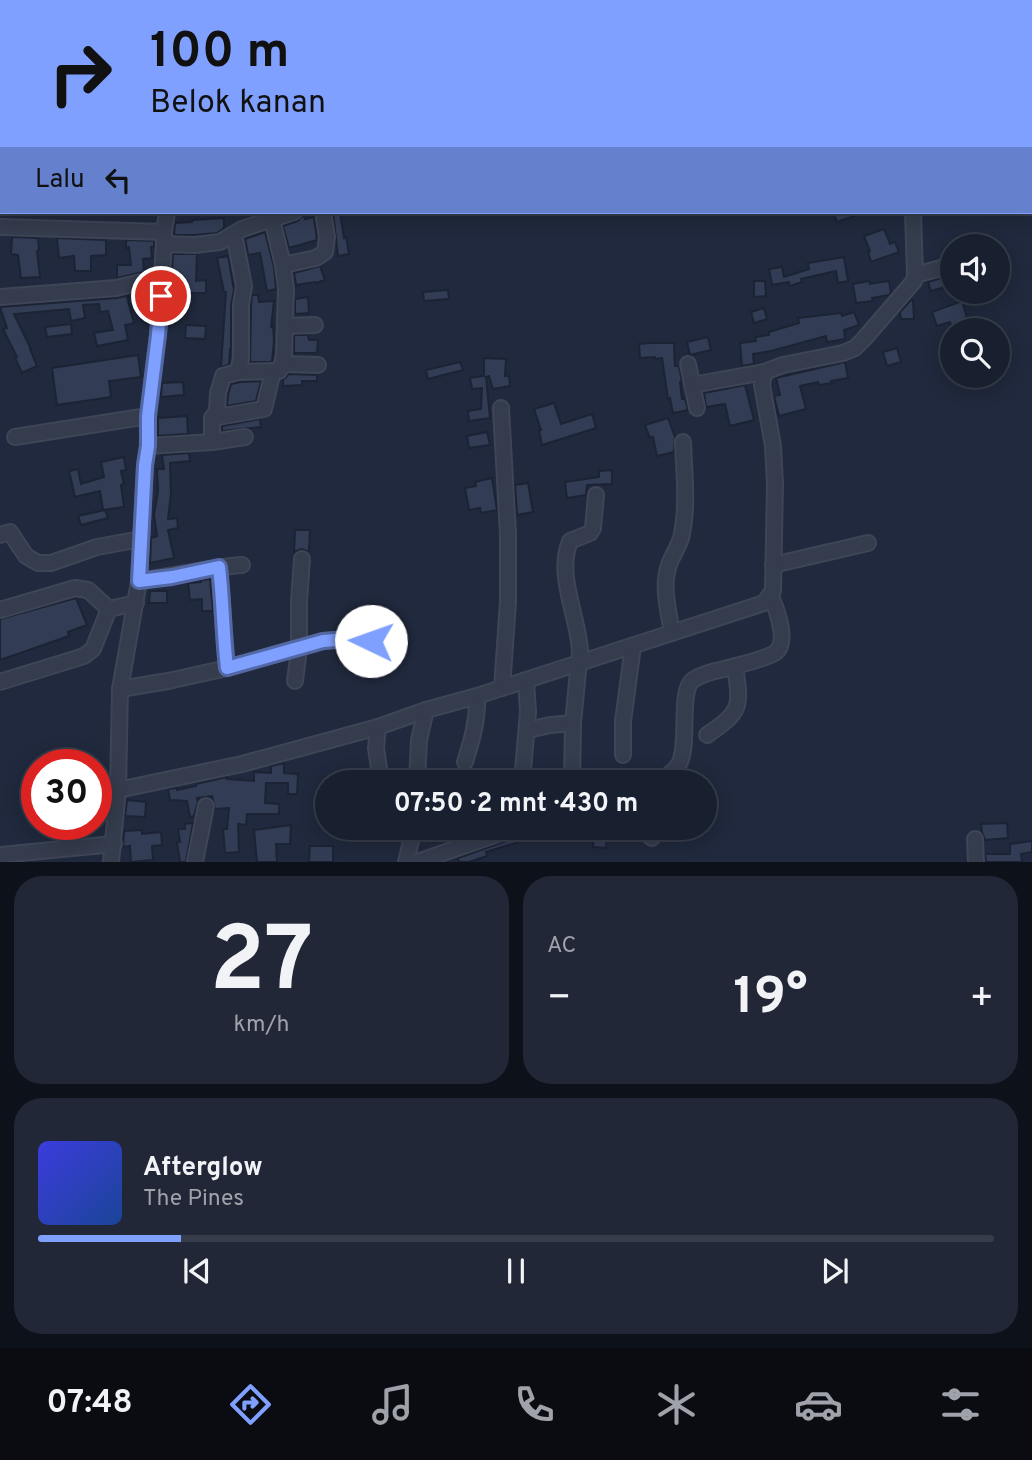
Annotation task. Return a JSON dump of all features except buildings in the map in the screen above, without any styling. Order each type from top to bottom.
[{"type":"street","points":[[111,862],[118,790],[120,688],[139,581],[148,416],[158,335],[164,238],[171,214]]},
{"type":"street","points":[[0,227],[164,238],[205,244],[219,242],[242,229],[288,214]]},
{"type":"street","points":[[283,265],[316,258],[325,252],[327,237],[323,214]]},
{"type":"street","points":[[692,385],[764,372],[782,365],[843,353],[855,348],[910,287],[915,275],[913,214]]},
{"type":"street","points":[[212,418],[264,409],[278,368],[286,326],[286,289],[272,219]]},
{"type":"street","points":[[234,234],[244,286],[241,305],[241,358],[237,372]]},
{"type":"street","points":[[915,275],[940,268]]},
{"type":"street","points":[[0,297],[116,288],[162,277]]},
{"type":"street","points":[[286,326],[315,325]]},
{"type":"street","points":[[688,364],[698,408]]},
{"type":"street","points":[[212,442],[212,418],[217,411],[223,376],[237,372],[317,365]]},
{"type":"street","points":[[118,790],[242,764],[378,727],[426,709],[477,696],[764,603],[773,591],[775,484],[773,446],[762,385],[764,372]]},
{"type":"street","points":[[501,408],[508,534],[508,602],[502,688]]},
{"type":"street","points":[[15,436],[148,416]]},
{"type":"street","points":[[148,446],[245,437]]},
{"type":"street","points":[[672,633],[666,577],[682,536],[685,513],[683,442]]},
{"type":"street","points":[[572,770],[579,639],[566,575],[567,553],[570,541],[590,533],[593,528],[596,495]]},
{"type":"street","points":[[0,535],[10,532],[26,556],[38,563],[51,564],[97,547],[141,539]]},
{"type":"street","points":[[773,565],[868,543]]},
{"type":"street","points":[[295,681],[299,649],[302,559]]},
{"type":"street","points":[[139,581],[242,565]]},
{"type":"street","points":[[219,567],[227,668]]},
{"type":"street","points":[[0,610],[75,588],[88,590],[109,609]]},
{"type":"street","points":[[674,770],[681,760],[685,735],[685,697],[689,685],[709,672],[775,652],[779,646],[780,622],[770,595]]},
{"type":"street","points":[[109,609],[136,603]]},
{"type":"street","points":[[0,682],[84,656],[93,649],[109,609]]},
{"type":"street","points":[[120,688],[227,668],[334,639],[371,641]]},
{"type":"street","points":[[623,755],[623,721],[633,646]]},
{"type":"street","points":[[707,736],[729,719],[738,707],[735,666]]},
{"type":"street","points":[[523,770],[528,730],[526,680]]},
{"type":"street","points":[[466,762],[478,710],[477,696]]},
{"type":"street","points":[[418,770],[419,740],[426,709]]},
{"type":"street","points":[[528,730],[573,723]]},
{"type":"street","points":[[378,727],[376,748],[380,770]]},
{"type":"street","points":[[195,862],[206,806]]},
{"type":"street","points":[[975,839],[976,862]]},
{"type":"street","points":[[406,862],[411,840]]},
{"type":"street","points":[[417,862],[480,840]]},
{"type":"street","points":[[0,855],[114,844]]},
{"type":"route","points":[[161,296],[148,416],[139,581],[219,567],[227,668],[323,641],[371,641]]}]
